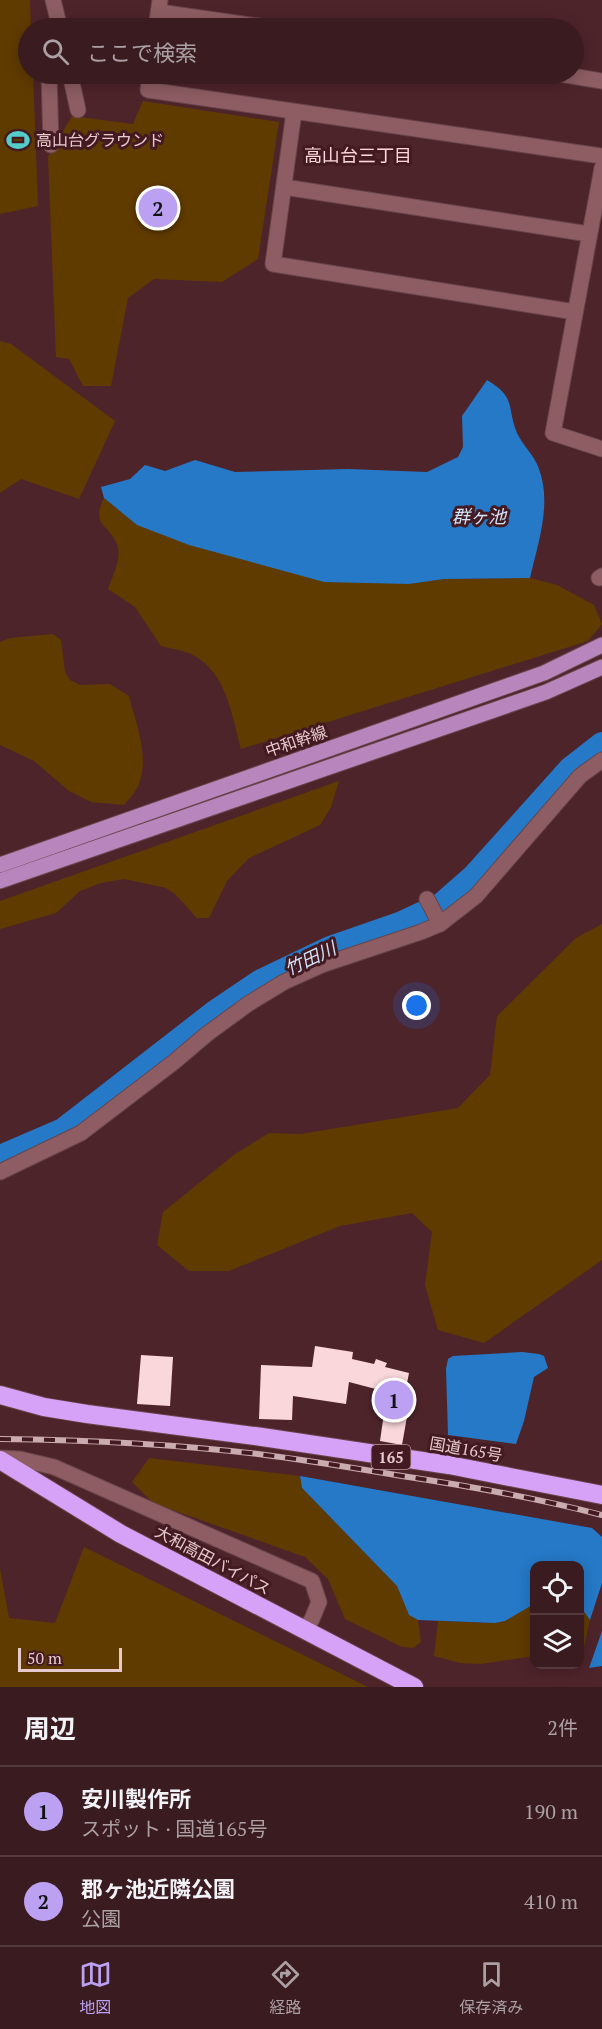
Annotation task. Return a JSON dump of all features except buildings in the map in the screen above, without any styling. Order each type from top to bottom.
[{"type":"highway","name":"国道165号","points":[[0,1395],[66,1411],[179,1428]]},
{"type":"highway","name":"国道165号","points":[[0,1408],[68,1419],[262,1437],[449,1465],[602,1495]]},
{"type":"highway","name":"大和高田バイパス","points":[[0,1459],[121,1534],[414,1687]]},
{"type":"main road","name":"中和幹線","points":[[0,865],[544,673],[602,645]]},
{"type":"main road","points":[[0,881],[546,692],[602,667]]},
{"type":"street","points":[[48,0],[49,18]]},
{"type":"street","points":[[53,0],[58,18]]},
{"type":"street","points":[[160,6],[221,18]]},
{"type":"street","points":[[584,78],[602,81]]},
{"type":"street","points":[[50,84],[51,145]]},
{"type":"street","points":[[72,84],[78,110]]},
{"type":"street","points":[[149,84],[148,90],[602,156]]},
{"type":"street","points":[[294,112],[273,264],[575,312]]},
{"type":"street","points":[[602,168],[553,433],[602,449]]},
{"type":"street","points":[[284,187],[589,234]]},
{"type":"street","points":[[0,1172],[81,1133],[215,1028],[284,982],[322,965],[440,924],[476,896],[575,782],[593,765],[602,760]]},
{"type":"street","points":[[427,898],[440,924]]},
{"type":"street","points":[[0,1459],[20,1459],[54,1467],[312,1581],[319,1602],[305,1630]]},
{"type":"shaded area","name":"高山台グラウンド","points":[[0,0],[30,0],[31,18],[18,18],[18,84],[33,84],[38,206],[0,214]]},
{"type":"shaded area","points":[[143,101],[279,122],[258,259],[222,282],[154,279],[128,298],[111,386],[83,386],[69,359],[56,357],[48,157],[72,116],[133,124]]},
{"type":"shaded area","points":[[0,341],[11,344],[115,421],[79,499],[21,479],[0,493]]},
{"type":"shaded area","points":[[104,498],[137,525],[409,584],[444,579],[530,578],[557,585],[594,605],[602,624],[588,641],[241,749],[231,710],[214,673],[193,655],[161,646],[135,607],[108,589],[119,553],[115,540],[99,515]]},
{"type":"shaded area","points":[[53,634],[61,640],[65,672],[70,680],[80,685],[110,684],[129,696],[139,731],[143,767],[136,790],[124,805],[91,802],[69,791],[34,761],[0,745],[0,642],[10,638]]},
{"type":"shaded area","points":[[339,781],[331,807],[320,825],[249,858],[227,881],[209,918],[197,918],[175,894],[166,888],[124,879],[101,883],[80,891],[56,913],[0,929],[0,901]]},
{"type":"shaded area","points":[[602,924],[602,1260],[484,1343],[438,1330],[425,1285],[432,1232],[412,1213],[340,1226],[229,1271],[189,1271],[157,1245],[163,1212],[235,1154],[269,1133],[301,1134],[458,1108],[490,1075],[497,1016],[576,938]]},
{"type":"shaded area","points":[[149,1458],[300,1476],[302,1488],[397,1586],[409,1615],[418,1620],[421,1642],[413,1648],[402,1647],[345,1619],[328,1579],[305,1557],[153,1503],[132,1482]]},
{"type":"shaded area","points":[[84,1547],[368,1687],[0,1687],[0,1568],[9,1618],[55,1623]]},
{"type":"shaded area","points":[[530,1605],[530,1657],[481,1664],[460,1663],[434,1656],[438,1621],[495,1623],[505,1621]]},
{"type":"shaded area","points":[[584,1612],[590,1620],[584,1647]]},
{"type":"water","name":"群ヶ池","points":[[487,380],[507,398],[517,433],[537,464],[543,482],[544,510],[530,578],[444,579],[409,584],[324,582],[189,545],[137,525],[104,498],[101,487],[130,479],[145,465],[165,471],[195,460],[235,472],[348,469],[427,472],[458,457],[463,447],[462,416]]},
{"type":"water","points":[[522,1352],[544,1356],[548,1368],[534,1377],[516,1444],[448,1435],[446,1369],[448,1359],[453,1356]]},
{"type":"water","points":[[300,1476],[592,1528],[602,1537],[602,1583],[590,1620],[584,1612],[584,1561],[530,1561],[530,1606],[505,1621],[495,1623],[418,1620],[409,1615],[397,1586],[302,1488]]},
{"type":"water","points":[[602,1631],[602,1666],[589,1668]]},
{"type":"waterway","name":"竹田川","points":[[0,1157],[63,1130],[215,1012],[261,981],[330,948],[402,923],[441,905],[474,876],[570,769],[602,744]]},
{"type":"railway","points":[[0,1439],[129,1443],[258,1454],[477,1488],[602,1515]]},
{"type":"place","name":"高山台グラウンド","points":[[18,140]]},
{"type":"place","name":"郡ヶ池近隣公園","points":[[158,208]]},
{"type":"place","name":"安川製作所","points":[[394,1400]]},
{"type":"district","name":"高山台三丁目","points":[[358,155]]}]
